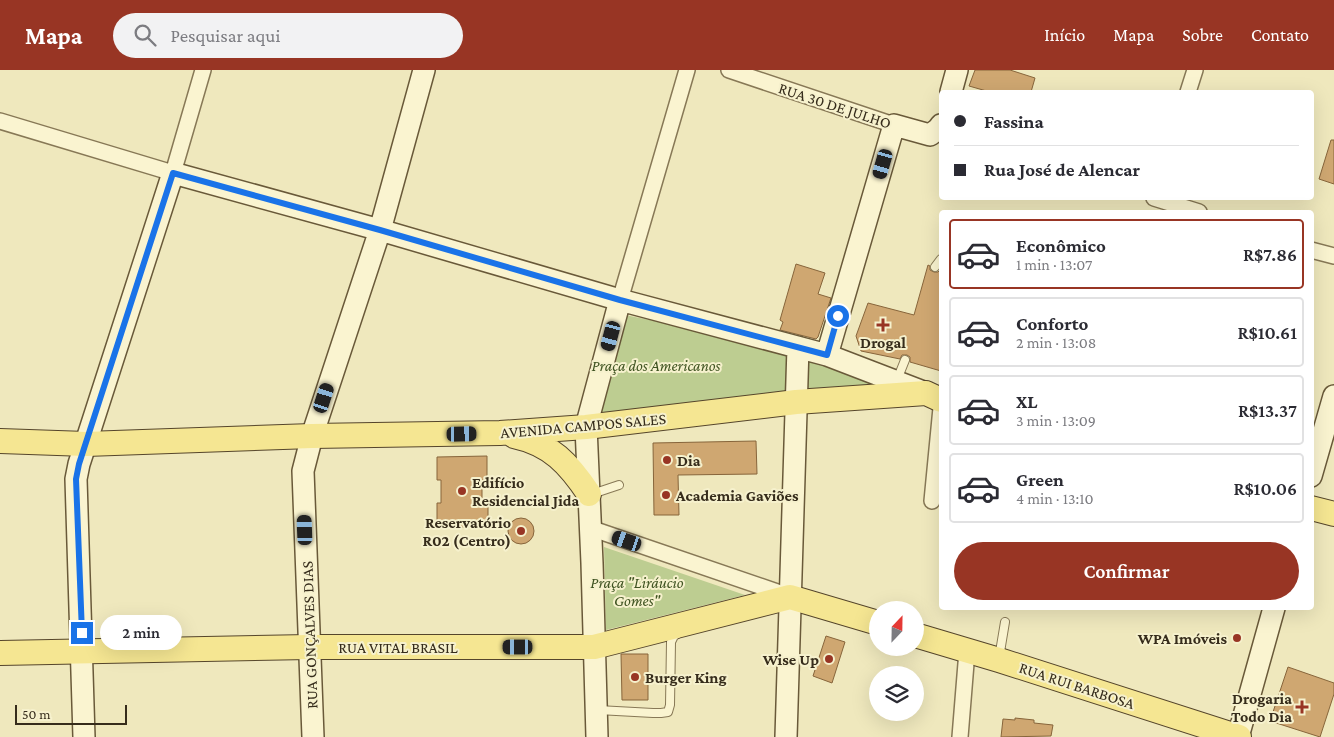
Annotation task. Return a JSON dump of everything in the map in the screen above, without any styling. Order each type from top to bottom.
[{"type":"main road","name":"RUA GONÇALVES DIAS","points":[[313,737],[303,471],[312,436],[380,230],[424,70]]},
{"type":"main road","points":[[952,90],[957,70]]},
{"type":"main road","points":[[827,355],[894,125]]},
{"type":"main road","name":"RUA 30 DE JULHO","points":[[894,125],[938,133]]},
{"type":"main road","points":[[84,737],[76,479],[79,464],[173,173],[380,230],[620,300],[827,355],[896,382],[936,401]]},
{"type":"main road","points":[[597,737],[586,427],[620,300]]},
{"type":"main road","points":[[786,737],[798,347]]},
{"type":"main road","points":[[1314,466],[1334,396]]},
{"type":"main road","name":"AVENIDA CAMPOS SALES","points":[[0,441],[86,444],[312,436],[500,433],[586,427],[796,402],[936,401]]},
{"type":"main road","points":[[500,433],[530,440],[549,449],[566,463],[589,494]]},
{"type":"main road","points":[[1314,509],[1334,514]]},
{"type":"main road","points":[[790,597],[869,620]]},
{"type":"main road","name":"RUA VITAL BRASIL","points":[[0,653],[310,647],[594,647],[790,597]]},
{"type":"main road","points":[[1239,737],[1273,610]]},
{"type":"main road","name":"RUA RUI BARBOSA","points":[[924,638],[1239,737]]},
{"type":"street","points":[[0,121],[173,173],[203,70]]},
{"type":"street","points":[[620,300],[686,70]]},
{"type":"street","name":"RUA 30 DE JULHO","points":[[729,70],[894,125]]},
{"type":"street","points":[[1189,90],[1195,70]]},
{"type":"street","points":[[1154,201],[1191,210]]},
{"type":"street","points":[[1314,251],[1334,256]]},
{"type":"street","points":[[932,501],[936,401]]},
{"type":"street","points":[[590,528],[790,597]]},
{"type":"street","points":[[960,737],[967,651]]},
{"type":"lane","points":[[935,267],[939,262]]},
{"type":"lane","points":[[896,382],[905,360]]},
{"type":"lane","points":[[589,494],[619,485]]},
{"type":"lane","points":[[999,660],[1005,622]]},
{"type":"lane","points":[[596,710],[653,714],[668,712],[670,705],[671,642],[674,636],[679,633],[689,632]]},
{"type":"green space","name":"Praça dos Americanos","points":[[625,315],[792,349],[789,392],[598,416]]},
{"type":"green space","points":[[809,356],[874,383],[806,397]]},
{"type":"green space","name":"Praça \"Liráucio Gomes\"","points":[[604,547],[745,595],[606,630]]},
{"type":"building","points":[[975,70],[1010,70],[1035,78],[1032,90],[983,90],[969,86]]},
{"type":"building","points":[[1331,140],[1334,140],[1334,184],[1319,179]]},
{"type":"building","points":[[796,264],[825,273],[818,294],[831,298],[816,339],[780,330],[783,322],[780,320]]},
{"type":"building","points":[[928,265],[930,270],[934,272],[939,271],[939,370],[910,362],[910,357],[907,355],[902,355],[900,359],[861,351],[856,336],[868,303],[914,315]]},
{"type":"building","name":"Academia Gaviões","points":[[756,441],[757,474],[678,475],[679,515],[654,515],[653,443]]},
{"type":"building","name":"Edifício Residencial Jida","points":[[487,456],[487,480],[482,480],[482,506],[488,505],[488,527],[437,527],[437,503],[441,503],[441,480],[437,480],[437,457]]},
{"type":"building","name":"Reservatório R02 (Centro)","points":[[521,518],[530,522],[534,531],[530,540],[521,544],[512,540],[508,531],[512,522]]},
{"type":"building","name":"Wise Up","points":[[826,636],[845,642],[832,683],[813,676]]},
{"type":"building","name":"Burger King","points":[[621,654],[648,654],[648,700],[622,700]]},
{"type":"building","name":"Drogaria Todo Dia","points":[[1288,667],[1334,683],[1334,694],[1320,737],[1270,721]]},
{"type":"building","points":[[1015,718],[1053,725],[1051,736],[1001,737],[1003,719],[1015,720]]},
{"type":"place","name":"Drogal","points":[[883,325]]},
{"type":"place","name":"Dia","points":[[667,460]]},
{"type":"place","name":"Edifício Residencial Jida","points":[[462,491]]},
{"type":"place","name":"Academia Gaviões","points":[[666,495]]},
{"type":"place","name":"Reservatório R02 (Centro)","points":[[521,531]]},
{"type":"place","name":"WPA Imóveis","points":[[1237,638]]},
{"type":"place","name":"Wise Up","points":[[829,659]]},
{"type":"place","name":"Burger King","points":[[635,677]]},
{"type":"place","name":"Drogaria Todo Dia","points":[[1302,707]]},
{"type":"route","points":[[82,633],[76,479],[79,464],[173,173],[380,230],[620,300],[827,355],[838,316]]}]
